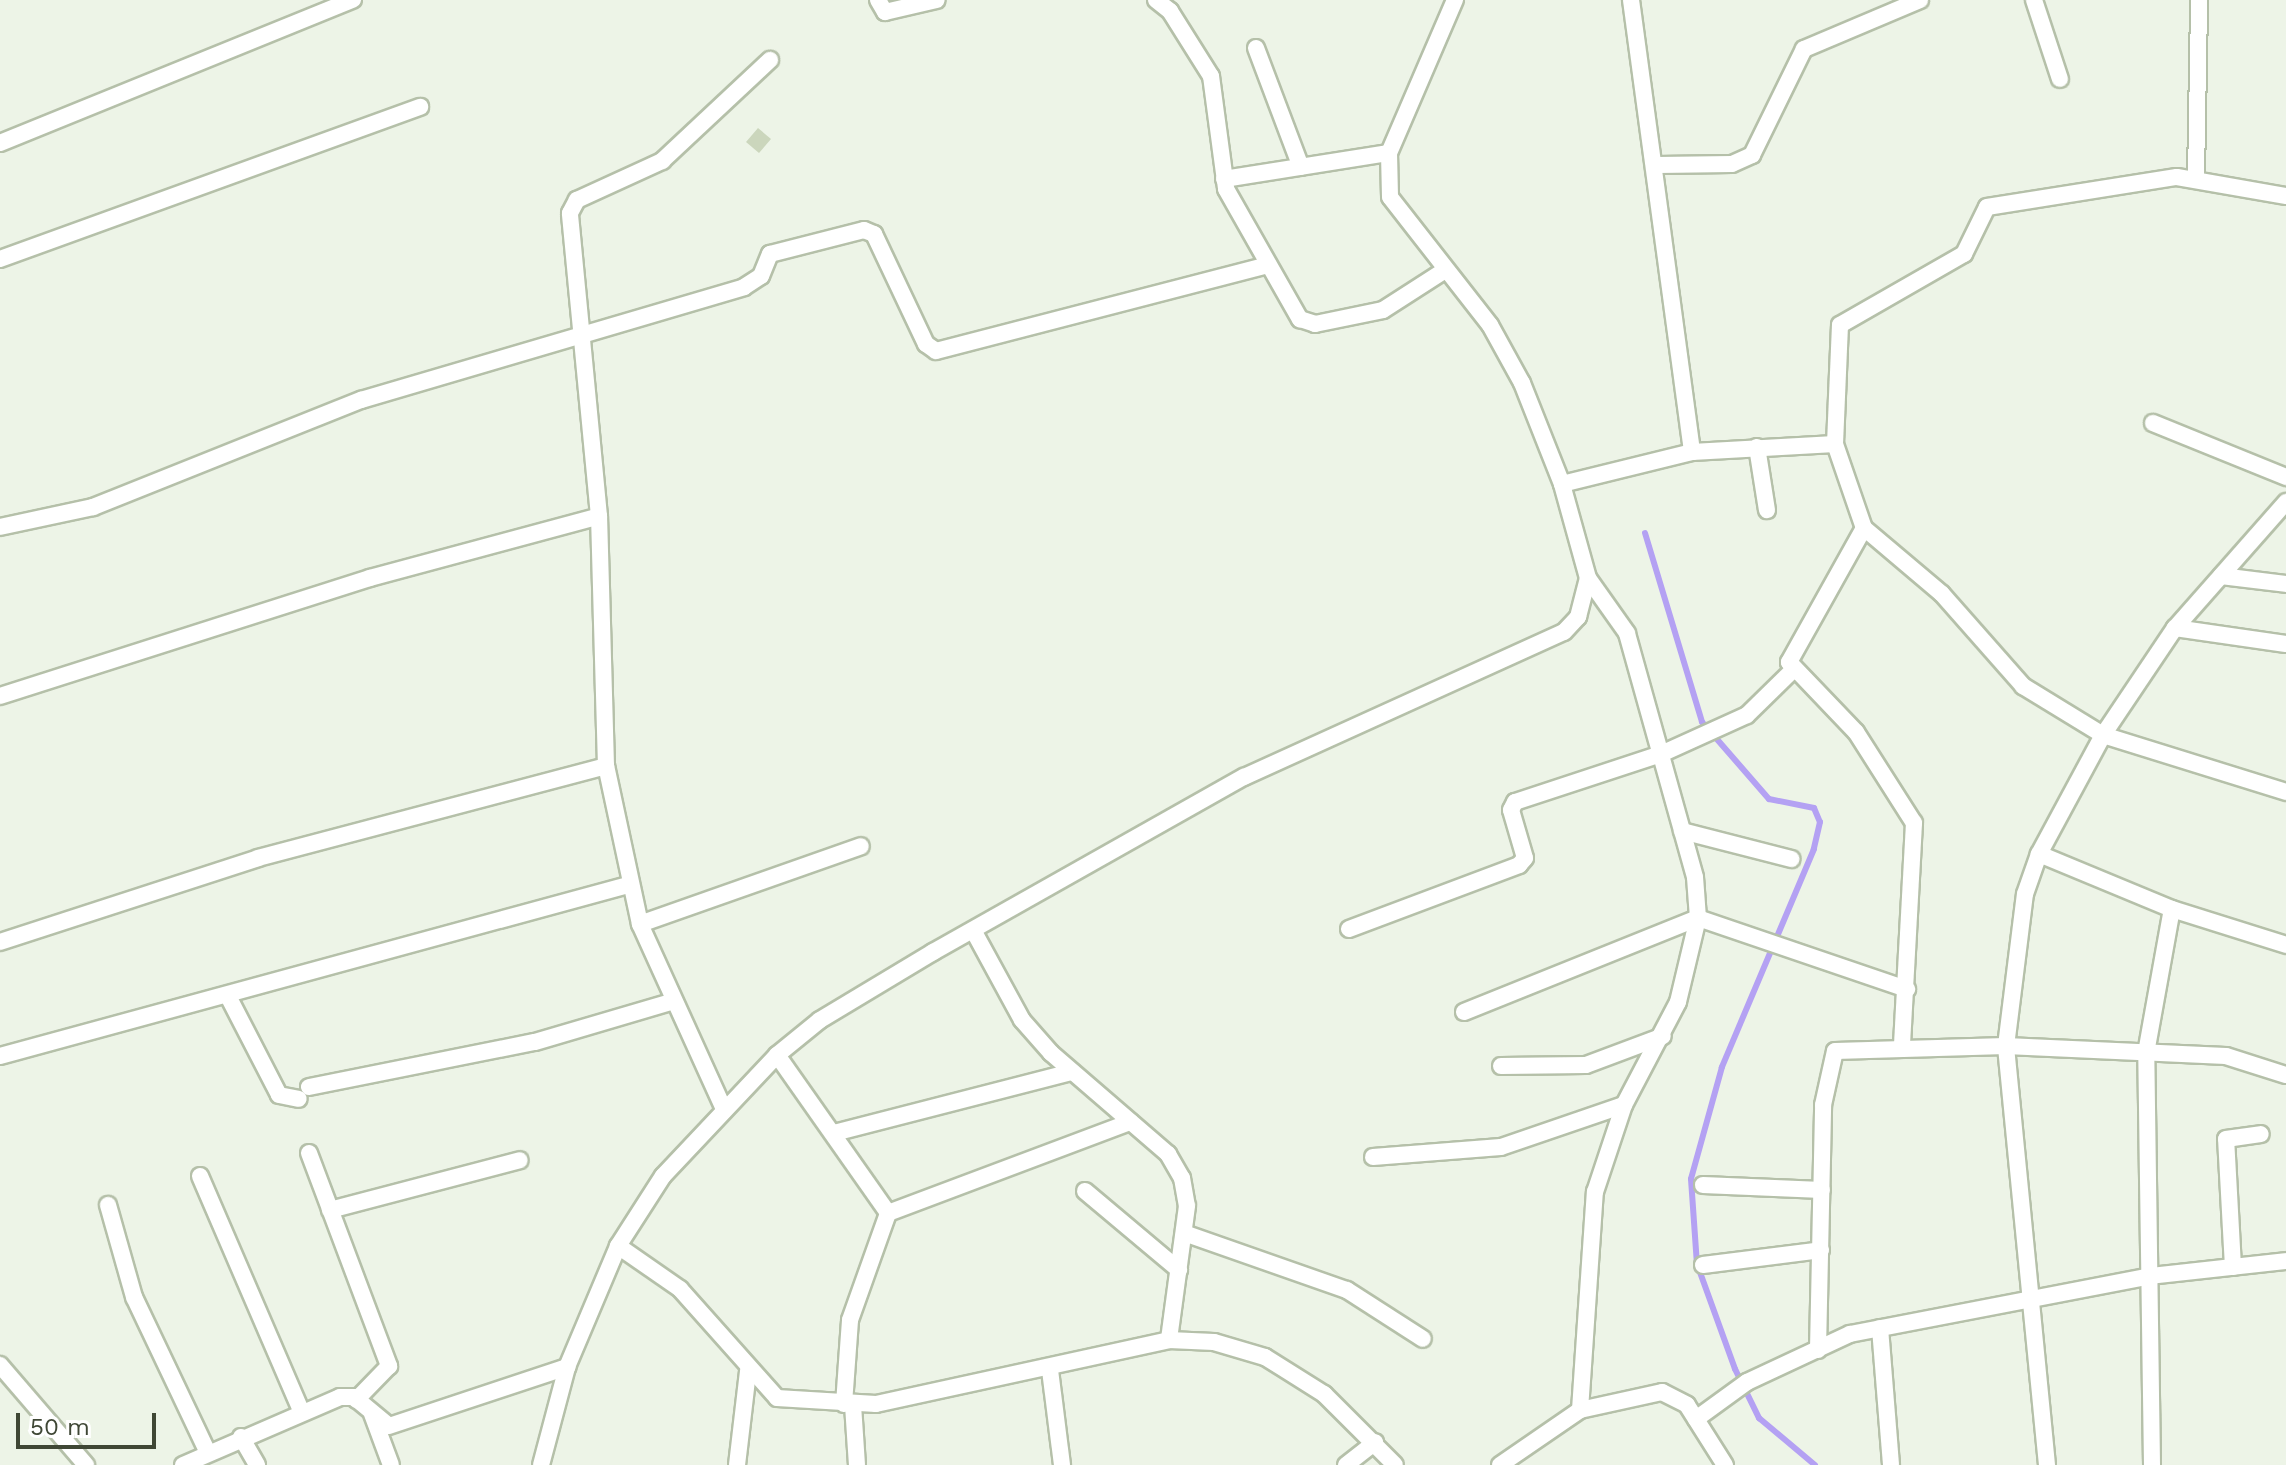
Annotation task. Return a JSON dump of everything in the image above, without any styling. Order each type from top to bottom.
[{"type":"street","points":[[0,143],[353,0]]},
{"type":"street","points":[[878,0],[885,12],[937,0]]},
{"type":"street","points":[[1156,0],[1170,11],[1211,76],[1224,179],[1300,319],[1315,324],[1383,310],[1445,270]]},
{"type":"street","points":[[541,1465],[567,1367],[618,1246],[663,1176],[723,1107],[777,1055],[820,1020],[1244,777],[1564,632],[1587,598],[1588,578],[1562,484],[1507,353],[1390,197],[1389,153],[1455,0]]},
{"type":"street","points":[[1631,0],[1658,165],[1692,452]]},
{"type":"street","points":[[1658,165],[1732,164],[1752,155],[1804,49],[1920,0]]},
{"type":"street","points":[[2034,0],[2060,79]]},
{"type":"street","points":[[2196,178],[2199,0]]},
{"type":"street","points":[[1256,48],[1301,167]]},
{"type":"street","points":[[723,1107],[671,1002],[640,924],[628,885],[606,766],[599,516],[573,203],[662,161],[770,60]]},
{"type":"street","points":[[0,259],[420,107]]},
{"type":"street","points":[[1224,179],[1389,153]]},
{"type":"street","points":[[2286,196],[2196,178],[2120,182],[1987,207],[1964,254],[1840,325],[1835,444],[1864,528],[1942,594],[2023,686],[2103,735],[2286,792]]},
{"type":"street","points":[[0,527],[93,507],[361,400],[752,284],[770,254],[867,229],[926,344],[936,351],[1268,265]]},
{"type":"street","points":[[2153,423],[2286,477]]},
{"type":"street","points":[[1562,484],[1692,452],[1835,444]]},
{"type":"street","points":[[1757,447],[1767,510]]},
{"type":"street","points":[[2047,1465],[2006,1046],[2025,894],[2039,854],[2103,735],[2175,628],[2286,502]]},
{"type":"street","points":[[0,696],[370,578],[599,516]]},
{"type":"street","points":[[1864,528],[1789,657],[1793,670],[1856,732],[1912,817],[1907,989],[1902,1047]]},
{"type":"street","points":[[2221,576],[2286,584]]},
{"type":"street","points":[[1580,1410],[1595,1192],[1624,1105],[1663,1036],[1686,979],[1698,918],[1682,831],[1627,633],[1588,578]]},
{"type":"street","points":[[2175,628],[2286,644]]},
{"type":"street","points":[[1349,929],[1519,865],[1525,855],[1511,810],[1520,799],[1661,754],[1747,715],[1793,670]]},
{"type":"street","points":[[0,942],[258,858],[606,766]]},
{"type":"street","points":[[1682,831],[1791,859]]},
{"type":"street","points":[[640,924],[861,846]]},
{"type":"street","points":[[2039,854],[2172,909],[2286,945]]},
{"type":"street","points":[[0,1056],[628,885]]},
{"type":"street","points":[[2152,1465],[2146,1053],[2172,909]]},
{"type":"street","points":[[1464,1012],[1698,918],[1907,989]]},
{"type":"street","points":[[973,930],[1022,1020],[1072,1072],[1168,1154],[1182,1178],[1184,1233],[1169,1340]]},
{"type":"street","points":[[228,996],[279,1095],[304,1093],[535,1042],[671,1002]]},
{"type":"street","points":[[1501,1066],[1586,1065],[1663,1036]]},
{"type":"street","points":[[1818,1350],[1822,1190],[1830,1056],[1843,1049],[2006,1046],[2237,1058],[2286,1075]]},
{"type":"street","points":[[777,1055],[888,1213]]},
{"type":"street","points":[[834,1133],[1072,1072]]},
{"type":"street","points":[[1373,1157],[1501,1147],[1624,1105]]},
{"type":"street","points":[[857,1465],[849,1404],[850,1320],[888,1213],[1130,1122]]},
{"type":"street","points":[[2233,1267],[2226,1139],[2261,1134]]},
{"type":"street","points":[[309,1153],[389,1366],[356,1400]]},
{"type":"street","points":[[330,1210],[520,1160]]},
{"type":"street","points":[[200,1176],[301,1410]]},
{"type":"street","points":[[1703,1185],[1822,1190]]},
{"type":"street","points":[[1085,1191],[1179,1270]]},
{"type":"street","points":[[108,1205],[134,1297],[208,1453]]},
{"type":"street","points":[[1184,1233],[1347,1290],[1423,1339]]},
{"type":"street","points":[[618,1246],[680,1289],[748,1371],[777,1398],[849,1404],[1050,1370],[1169,1340],[1214,1342],[1265,1357],[1324,1394],[1395,1465]]},
{"type":"street","points":[[1703,1265],[1821,1250]]},
{"type":"street","points":[[1696,1419],[1743,1385],[1818,1350],[1880,1328],[2150,1276],[2286,1261]]},
{"type":"street","points":[[1880,1328],[1891,1465]]},
{"type":"street","points":[[0,1365],[86,1465]]},
{"type":"street","points":[[183,1465],[301,1410],[340,1397],[356,1400],[391,1426],[567,1367]]},
{"type":"street","points":[[1050,1370],[1062,1465]]},
{"type":"street","points":[[737,1465],[748,1371]]},
{"type":"street","points":[[1500,1465],[1580,1410],[1662,1392],[1678,1397],[1725,1465]]},
{"type":"street","points":[[372,1414],[391,1465]]},
{"type":"street","points":[[241,1437],[257,1465]]},
{"type":"street","points":[[1346,1465],[1375,1442]]},
{"type":"building","points":[[758,128],[771,139],[759,153],[746,142]]},
{"type":"waterway","points":[[1645,533],[1702,722],[1769,799],[1814,808],[1820,822],[1814,849],[1722,1067],[1691,1179],[1697,1264],[1735,1369],[1759,1418],[1815,1465]]}]
